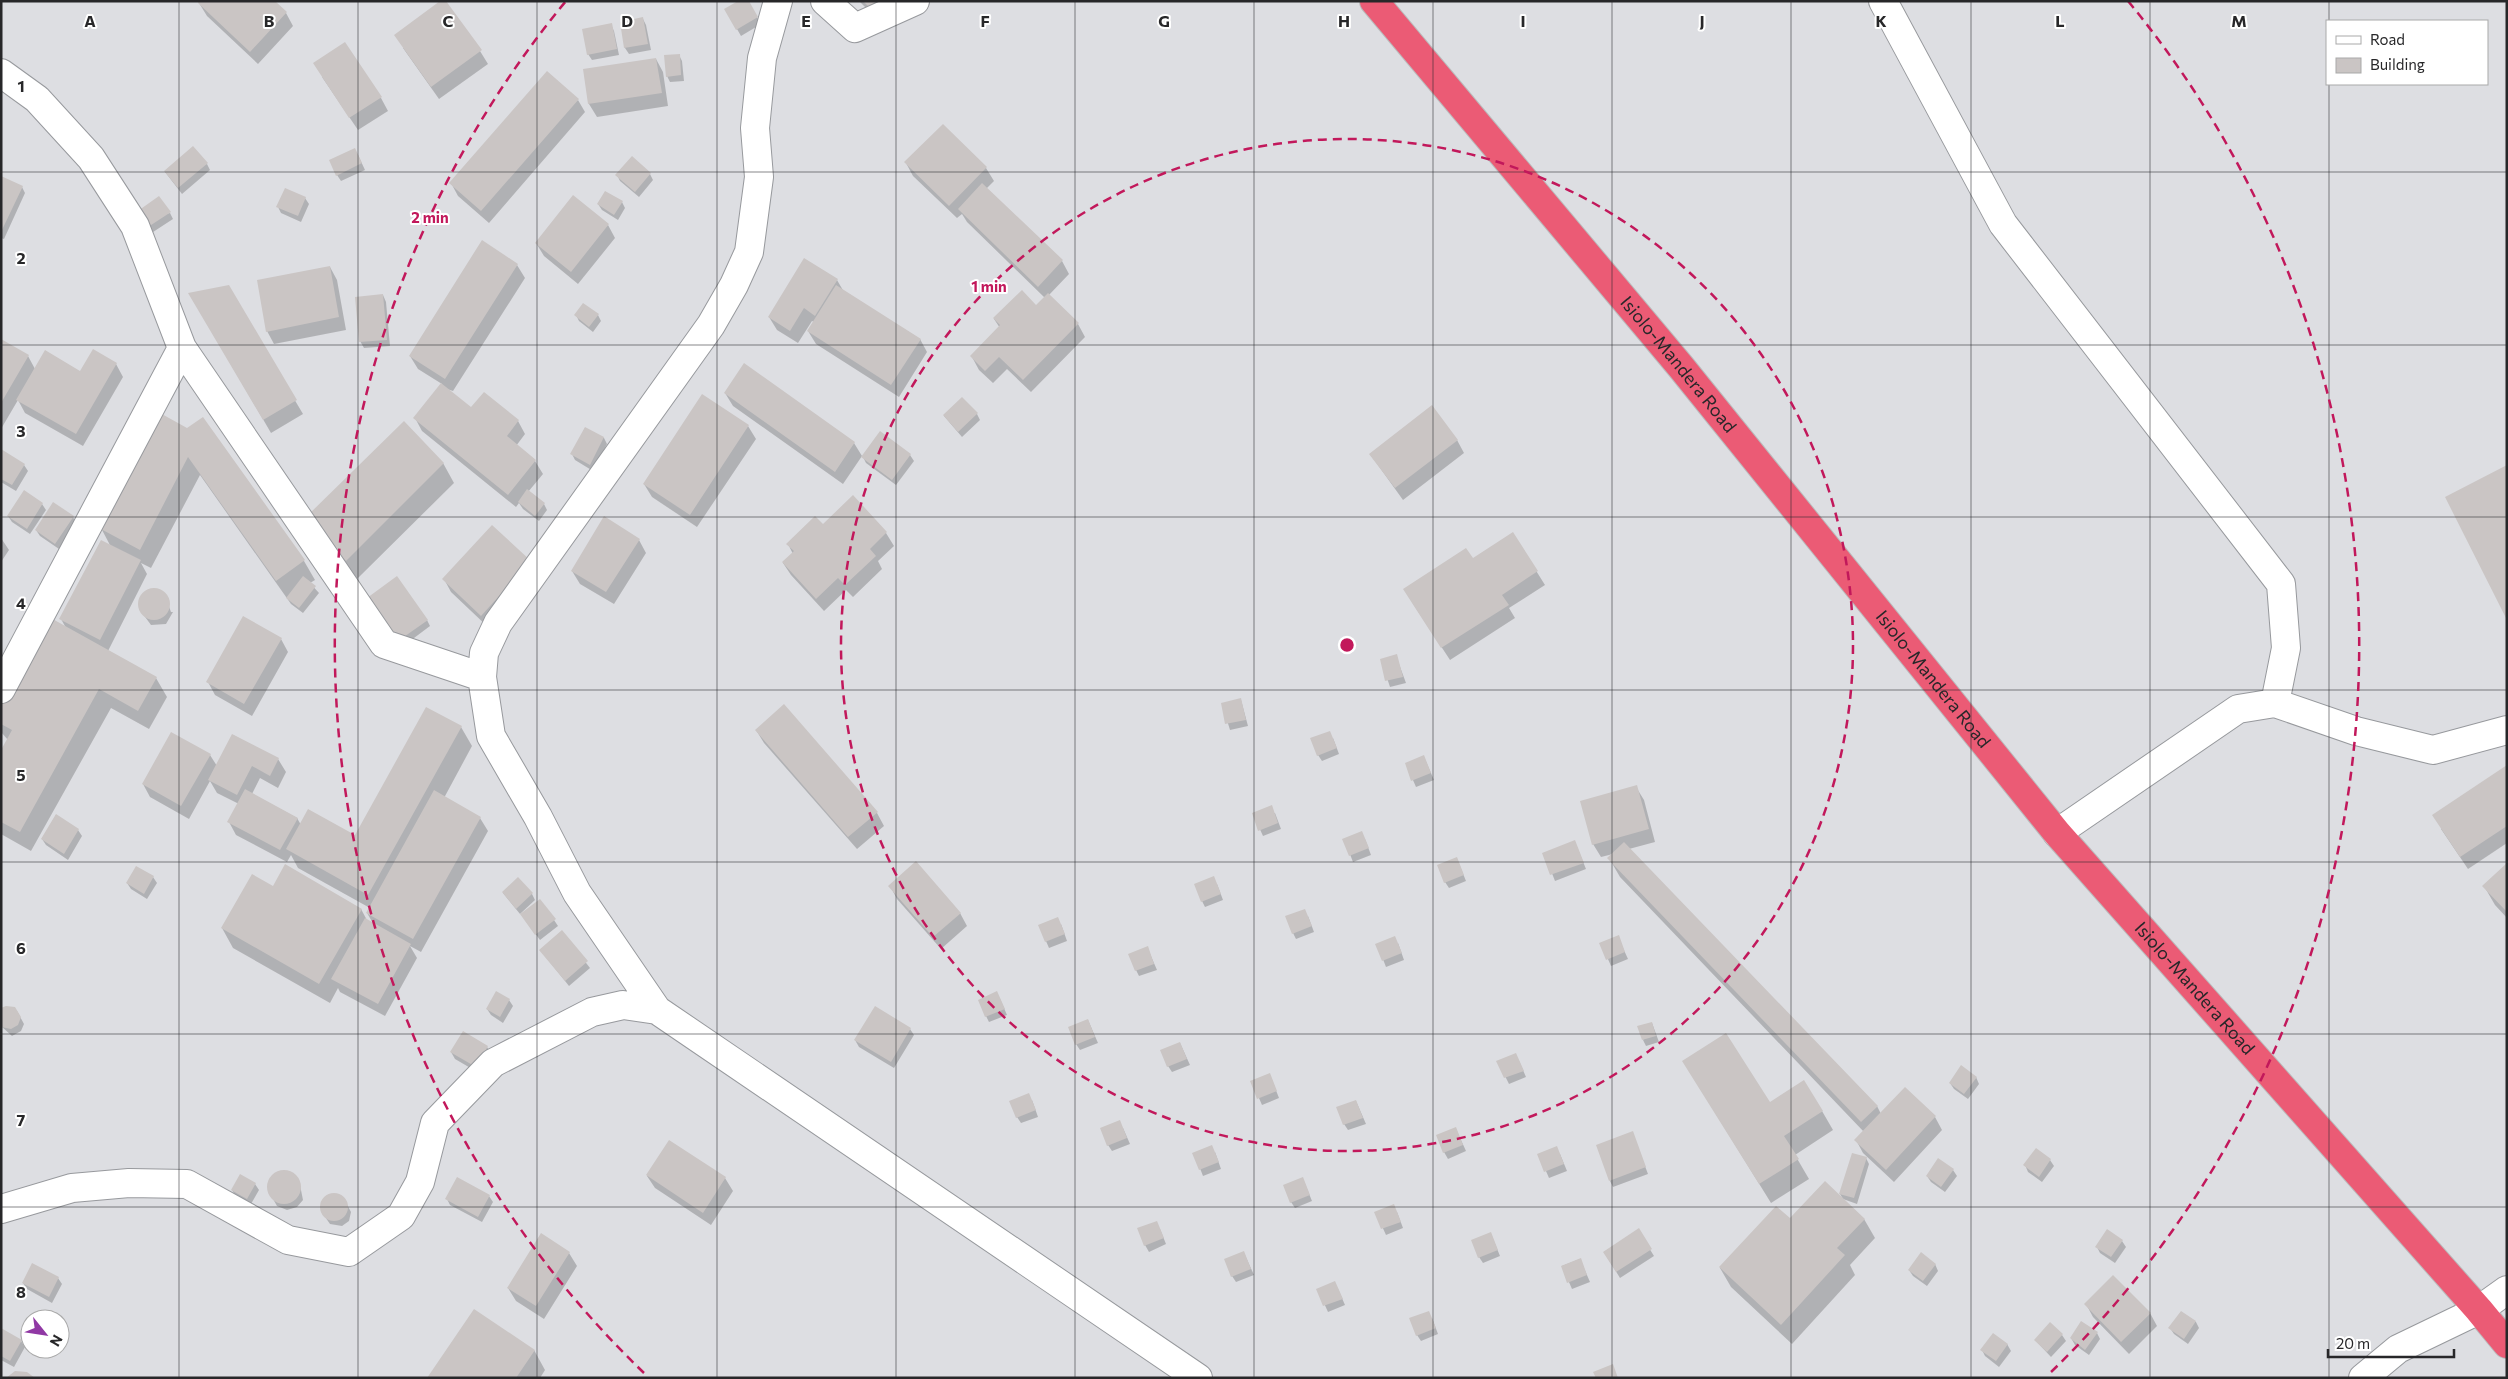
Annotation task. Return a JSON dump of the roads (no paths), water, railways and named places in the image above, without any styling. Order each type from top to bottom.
[{"type":"highway","name":"Isiolo-Mandera Road","points":[[1374,1],[1681,367],[2057,833],[2507,1344]]},
{"type":"street","points":[[778,1],[761,66],[755,128],[760,177],[749,252],[734,285],[711,324],[498,623],[484,654],[482,677],[491,736],[538,817],[577,894],[657,1010],[1198,1378]]},
{"type":"street","points":[[825,1],[855,28],[915,1]]},
{"type":"street","points":[[1883,1],[2003,224],[2281,584],[2286,648],[2275,703]]},
{"type":"street","points":[[1,73],[37,99],[91,158],[135,226],[182,348],[384,644],[482,677]]},
{"type":"street","points":[[1,689],[182,348]]},
{"type":"street","points":[[2057,833],[2238,709],[2275,703],[2356,731],[2433,750],[2507,730]]},
{"type":"street","points":[[1,1210],[72,1188],[130,1183],[187,1184],[288,1240],[349,1252],[401,1216],[420,1182],[435,1123],[494,1063],[592,1012],[623,1005],[657,1010]]},
{"type":"street","points":[[2363,1378],[2398,1349],[2479,1310],[2507,1290]]}]
